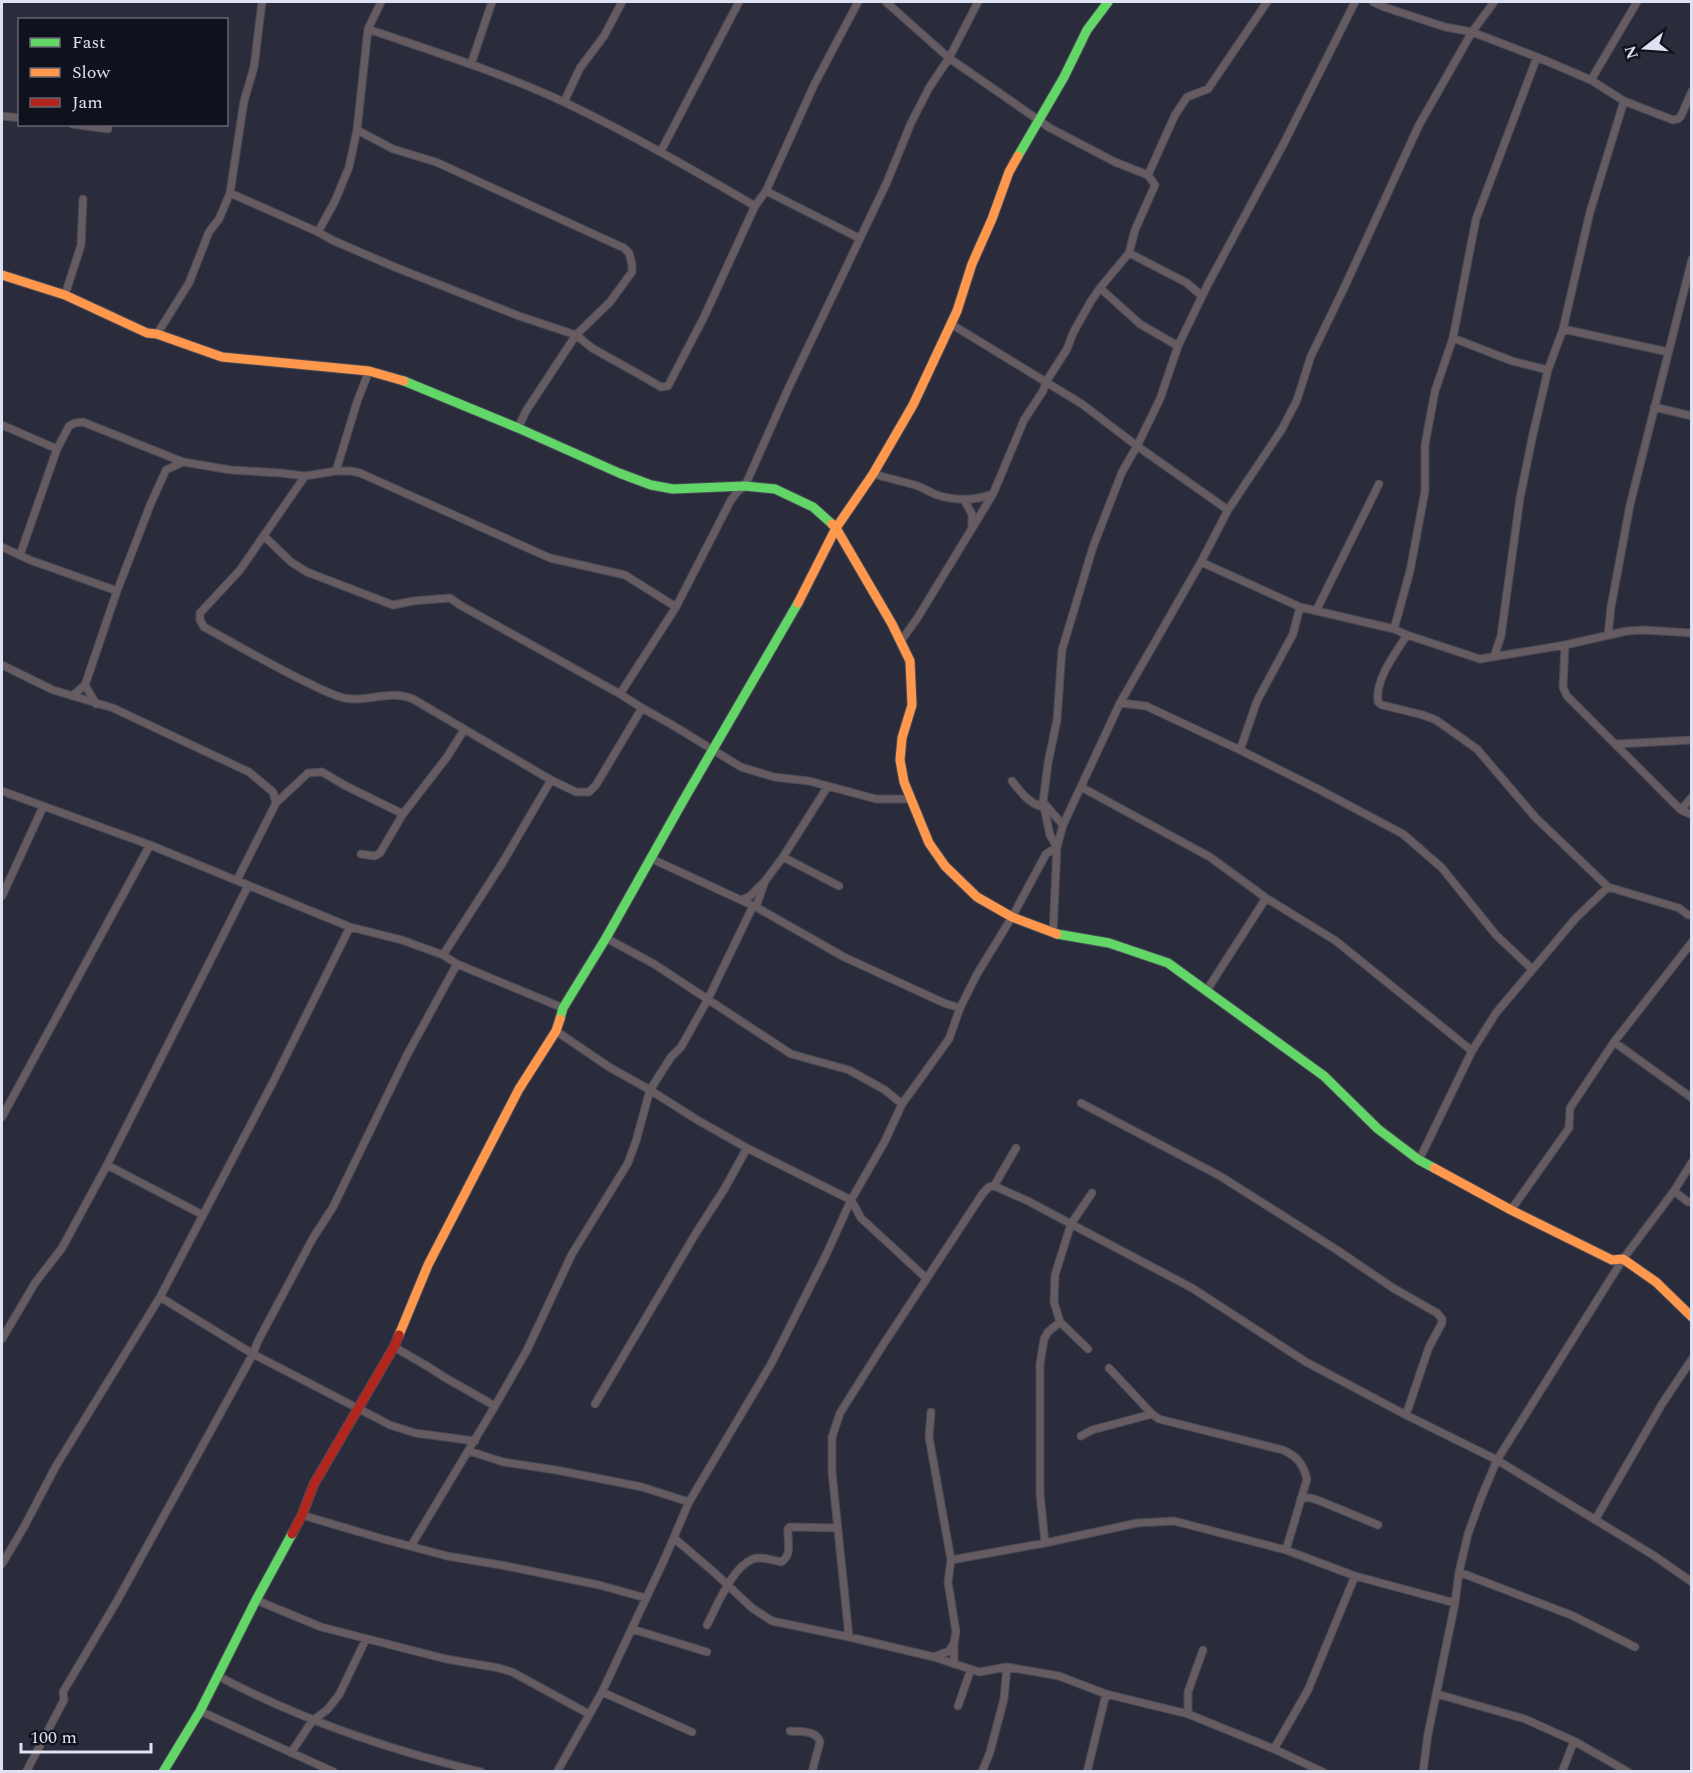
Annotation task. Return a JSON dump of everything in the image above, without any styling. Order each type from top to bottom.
[{"type":"street","points":[[157,334],[189,283],[209,232],[219,219],[230,192],[244,101],[254,67],[262,2]]},
{"type":"street","points":[[318,232],[342,187],[349,166],[357,130],[368,29],[381,2]]},
{"type":"street","points":[[471,64],[492,2]]},
{"type":"street","points":[[564,102],[580,68],[604,36],[622,2]]},
{"type":"street","points":[[661,151],[740,2]]},
{"type":"street","points":[[230,192],[397,268],[519,316],[576,335],[592,348],[661,387],[668,386],[704,317],[814,85],[858,2]]},
{"type":"street","points":[[886,2],[949,58],[1039,121],[1115,162],[1148,175],[1155,185],[1135,230],[1129,253],[1090,300],[1072,333],[1067,349],[1024,420],[993,494],[901,641]]},
{"type":"street","points":[[620,694],[676,607],[731,500],[745,486],[886,182],[911,123],[978,2]]},
{"type":"street","points":[[163,1772],[200,1711],[302,1515],[314,1484],[394,1347],[428,1265],[519,1089],[556,1031],[563,1008],[606,938],[800,600],[836,528],[873,474],[913,405],[951,324],[972,264],[1010,172],[1064,77],[1087,30],[1108,2]]},
{"type":"street","points":[[1148,175],[1175,115],[1187,97],[1208,89],[1267,2]]},
{"type":"street","points":[[1057,847],[1050,835],[1043,802],[1057,720],[1062,650],[1093,547],[1122,472],[1160,399],[1178,346],[1202,296],[1284,143],[1355,2]]},
{"type":"street","points":[[1373,2],[1445,27],[1472,32],[1537,57],[1591,80],[1624,101],[1673,120],[1681,116],[1692,91]]},
{"type":"street","points":[[1053,933],[1057,847],[1063,825],[1120,703],[1201,562],[1228,510],[1298,400],[1311,356],[1419,125],[1472,32],[1494,2]]},
{"type":"street","points":[[1591,80],[1637,2]]},
{"type":"street","points":[[368,29],[471,64],[564,102],[661,151],[755,206]]},
{"type":"street","points":[[1394,629],[1410,571],[1425,490],[1425,445],[1435,391],[1453,338],[1476,219],[1537,57]]},
{"type":"street","points":[[1494,657],[1501,636],[1520,498],[1548,370],[1563,329],[1590,212],[1624,101]]},
{"type":"street","points":[[2,116],[18,118]]},
{"type":"street","points":[[86,126],[108,129]]},
{"type":"street","points":[[357,130],[393,149],[436,162],[624,248],[629,253],[632,272],[610,303],[576,335],[526,411],[518,428]]},
{"type":"street","points":[[765,191],[859,238]]},
{"type":"street","points":[[64,295],[81,245],[83,199]]},
{"type":"street","points":[[1129,253],[1187,283],[1202,296]]},
{"type":"street","points":[[1608,635],[1630,505],[1692,259]]},
{"type":"street","points":[[2,275],[64,295],[147,333],[157,334],[222,357],[369,371],[411,383],[651,485],[673,489],[745,486],[775,489],[813,507],[836,528],[901,641],[909,661],[912,697],[910,714],[902,738],[900,759],[904,782],[929,843],[945,866],[977,897],[1012,917],[1053,933],[1109,943],[1168,963],[1324,1076],[1378,1129],[1419,1160],[1511,1210],[1612,1260],[1623,1259],[1656,1282],[1692,1317]]},
{"type":"street","points":[[1100,288],[1140,324],[1178,346]]},
{"type":"street","points":[[951,324],[1082,404],[1228,510]]},
{"type":"street","points":[[1563,329],[1668,351]]},
{"type":"street","points":[[1453,338],[1512,361],[1548,370]]},
{"type":"street","points":[[336,471],[369,371]]},
{"type":"street","points":[[1654,407],[1692,416]]},
{"type":"street","points":[[20,555],[57,448],[69,426],[83,422],[183,462],[231,470],[281,472],[305,476],[336,471],[360,473],[550,558],[625,575],[676,607]]},
{"type":"street","points":[[2,425],[57,448]]},
{"type":"street","points":[[72,696],[85,685],[117,591],[166,470],[162,453]]},
{"type":"street","points":[[166,470],[183,462]]},
{"type":"street","points":[[873,474],[916,485],[935,494],[964,500],[993,494]]},
{"type":"street","points":[[305,476],[240,570],[200,613],[200,620],[204,627],[268,663],[331,694],[353,698],[403,694],[551,780],[576,792],[590,792],[596,785],[642,708]]},
{"type":"street","points":[[1316,611],[1379,484]]},
{"type":"street","points":[[964,500],[972,514],[972,529]]},
{"type":"street","points":[[264,536],[291,562],[306,572],[393,605],[413,600],[450,598],[620,694],[741,767],[774,777],[809,781],[876,799],[910,799]]},
{"type":"street","points":[[2,547],[30,560],[117,591]]},
{"type":"street","points":[[1201,562],[1300,607],[1394,629],[1480,659],[1565,645],[1628,631],[1692,633]]},
{"type":"street","points":[[1240,750],[1257,701],[1293,633],[1300,607]]},
{"type":"street","points":[[1407,635],[1385,672],[1377,695],[1378,702],[1436,720],[1477,749],[1535,817],[1608,887],[1679,908],[1688,915],[1692,915]]},
{"type":"street","points":[[1565,645],[1563,687],[1567,696],[1681,810],[1692,814]]},
{"type":"street","points":[[2,665],[53,690],[113,708],[249,771],[273,792],[276,803]]},
{"type":"street","points":[[85,685],[96,704]]},
{"type":"street","points":[[1120,703],[1146,706],[1240,750],[1403,834],[1442,868],[1496,935],[1532,969]]},
{"type":"street","points":[[361,854],[375,856],[380,854],[403,814],[447,757],[464,730]]},
{"type":"street","points":[[1617,744],[1692,740]]},
{"type":"street","points":[[237,880],[276,803],[308,773],[322,772],[403,814]]},
{"type":"street","points":[[443,955],[551,780]]},
{"type":"street","points":[[1012,781],[1034,804],[1039,806],[1043,802]]},
{"type":"street","points":[[741,900],[750,896],[765,881],[828,786]]},
{"type":"street","points":[[1081,787],[1210,857],[1266,898],[1336,941],[1472,1051]]},
{"type":"street","points":[[2,792],[150,845],[350,927],[402,940],[443,955],[457,964],[563,1008]]},
{"type":"street","points":[[1681,810],[1692,797]]},
{"type":"street","points":[[1043,802],[1063,825]]},
{"type":"street","points":[[2,896],[43,807]]},
{"type":"street","points":[[2,1117],[150,845]]},
{"type":"street","points":[[557,1772],[602,1692],[689,1502],[771,1364],[851,1200],[885,1140],[902,1104],[949,1039],[960,1008],[977,974],[1012,917],[1046,854],[1057,847]]},
{"type":"street","points":[[783,857],[839,886]]},
{"type":"street","points":[[650,858],[755,907],[844,957],[944,1003],[960,1008]]},
{"type":"street","points":[[411,1546],[470,1451],[527,1350],[572,1254],[628,1163],[650,1090],[670,1057],[681,1047],[708,999],[755,907],[765,881]]},
{"type":"street","points":[[2,1338],[35,1283],[62,1248],[107,1165],[248,886]]},
{"type":"street","points":[[1419,1160],[1472,1051],[1496,1013],[1575,919],[1608,887]]},
{"type":"street","points":[[1207,990],[1266,898]]},
{"type":"street","points":[[2,1564],[56,1467],[160,1297],[273,1082],[350,927]]},
{"type":"street","points":[[606,938],[654,964],[792,1054],[849,1070],[885,1090],[902,1104]]},
{"type":"street","points":[[1511,1210],[1569,1128],[1570,1108],[1614,1042],[1692,942]]},
{"type":"street","points":[[26,1772],[64,1700],[63,1692],[117,1601],[253,1354],[307,1248],[338,1196],[406,1055],[457,964]]},
{"type":"street","points":[[556,1031],[609,1067],[699,1121],[747,1148],[851,1200],[861,1218],[926,1278]]},
{"type":"street","points":[[1614,1042],[1692,1098]]},
{"type":"street","points":[[1081,1103],[1220,1176],[1393,1288],[1437,1313],[1442,1323],[1429,1347],[1406,1415]]},
{"type":"street","points":[[595,1404],[747,1148]]},
{"type":"street","points":[[994,1186],[1016,1148]]},
{"type":"street","points":[[1423,1772],[1428,1734],[1455,1603],[1459,1572],[1471,1525],[1497,1460],[1623,1259],[1674,1191],[1692,1162]]},
{"type":"street","points":[[107,1165],[203,1215]]},
{"type":"street","points":[[849,1637],[832,1452],[832,1437],[836,1424],[840,1413],[926,1278],[983,1193],[989,1187],[994,1186],[1028,1201],[1192,1288],[1306,1362],[1497,1460],[1692,1581]]},
{"type":"street","points":[[1674,1191],[1688,1202],[1692,1202]]},
{"type":"street","points":[[1088,1349],[1060,1322],[1054,1302],[1055,1275],[1071,1224],[1092,1193]]},
{"type":"street","points":[[160,1297],[253,1354],[390,1425],[415,1433],[475,1441]]},
{"type":"street","points":[[1045,1543],[1040,1494],[1040,1364],[1044,1340],[1048,1332],[1060,1322]]},
{"type":"street","points":[[394,1347],[495,1406]]},
{"type":"street","points":[[1595,1520],[1662,1404],[1692,1359]]},
{"type":"street","points":[[1109,1368],[1159,1419],[1283,1450],[1292,1454],[1300,1462],[1305,1470],[1306,1479],[1286,1550]]},
{"type":"street","points":[[932,1412],[929,1437],[951,1560],[948,1582],[956,1632],[954,1664]]},
{"type":"street","points":[[1081,1436],[1092,1430],[1152,1414]]},
{"type":"street","points":[[470,1451],[503,1462],[642,1487],[689,1502]]},
{"type":"street","points":[[1301,1498],[1320,1501],[1378,1525]]},
{"type":"street","points":[[302,1515],[447,1556],[501,1564],[588,1582],[646,1598]]},
{"type":"street","points":[[951,1560],[1137,1523],[1174,1521],[1286,1550],[1355,1576],[1455,1603]]},
{"type":"street","points":[[707,1625],[734,1575],[743,1565],[755,1558],[781,1562],[786,1559],[789,1550],[788,1529],[790,1527],[838,1528]]},
{"type":"street","points":[[674,1538],[752,1608],[772,1621],[934,1657],[979,1672],[1006,1667],[1059,1676],[1106,1694],[1188,1714],[1323,1772]]},
{"type":"street","points":[[1459,1572],[1571,1616],[1635,1647]]},
{"type":"street","points":[[1274,1749],[1308,1690],[1355,1576]]},
{"type":"street","points":[[256,1600],[321,1627],[446,1659],[512,1672],[589,1713]]},
{"type":"street","points":[[632,1629],[707,1652]]},
{"type":"street","points":[[291,1753],[312,1720],[327,1710],[339,1695],[366,1639]]},
{"type":"street","points":[[934,1657],[949,1651],[954,1643]]},
{"type":"street","points":[[1188,1714],[1188,1692],[1203,1650]]},
{"type":"street","points":[[982,1772],[990,1752],[1004,1699],[1006,1667]]},
{"type":"street","points":[[958,1706],[971,1669]]},
{"type":"street","points":[[218,1676],[312,1720],[418,1755],[481,1772]]},
{"type":"street","points":[[602,1692],[692,1732]]},
{"type":"street","points":[[1088,1772],[1106,1694]]},
{"type":"street","points":[[1437,1694],[1525,1719],[1574,1742],[1628,1772]]},
{"type":"street","points":[[200,1711],[334,1772]]},
{"type":"street","points":[[790,1731],[815,1734],[819,1737],[812,1772]]},
{"type":"street","points":[[1562,1772],[1574,1742]]},
{"type":"traffic: fast","points":[[1018,156],[1064,77],[1087,30],[1108,2]]},
{"type":"traffic: fast","points":[[404,381],[651,485],[673,489],[745,486],[775,489],[813,507],[832,524]]},
{"type":"traffic: fast","points":[[560,1019],[563,1008],[606,938],[798,603]]},
{"type":"traffic: fast","points":[[1057,934],[1109,943],[1168,963],[1324,1076],[1378,1129],[1419,1160],[1434,1168]]},
{"type":"traffic: fast","points":[[163,1772],[200,1711],[292,1534]]},
{"type":"traffic: slow","points":[[798,603],[836,528],[873,474],[913,405],[957,311],[972,264],[1009,172],[1018,156]]},
{"type":"traffic: slow","points":[[2,275],[65,295],[147,333],[157,334],[222,357],[369,371],[404,381]]},
{"type":"traffic: slow","points":[[832,524],[892,624],[910,661],[912,705],[902,738],[900,760],[904,782],[929,843],[945,866],[977,897],[1012,917],[1057,934]]},
{"type":"traffic: slow","points":[[399,1335],[428,1265],[519,1089],[556,1031],[560,1019]]},
{"type":"traffic: slow","points":[[1434,1168],[1511,1210],[1612,1260],[1623,1259],[1656,1282],[1692,1317]]},
{"type":"traffic: jam","points":[[292,1534],[314,1484],[399,1335]]}]
